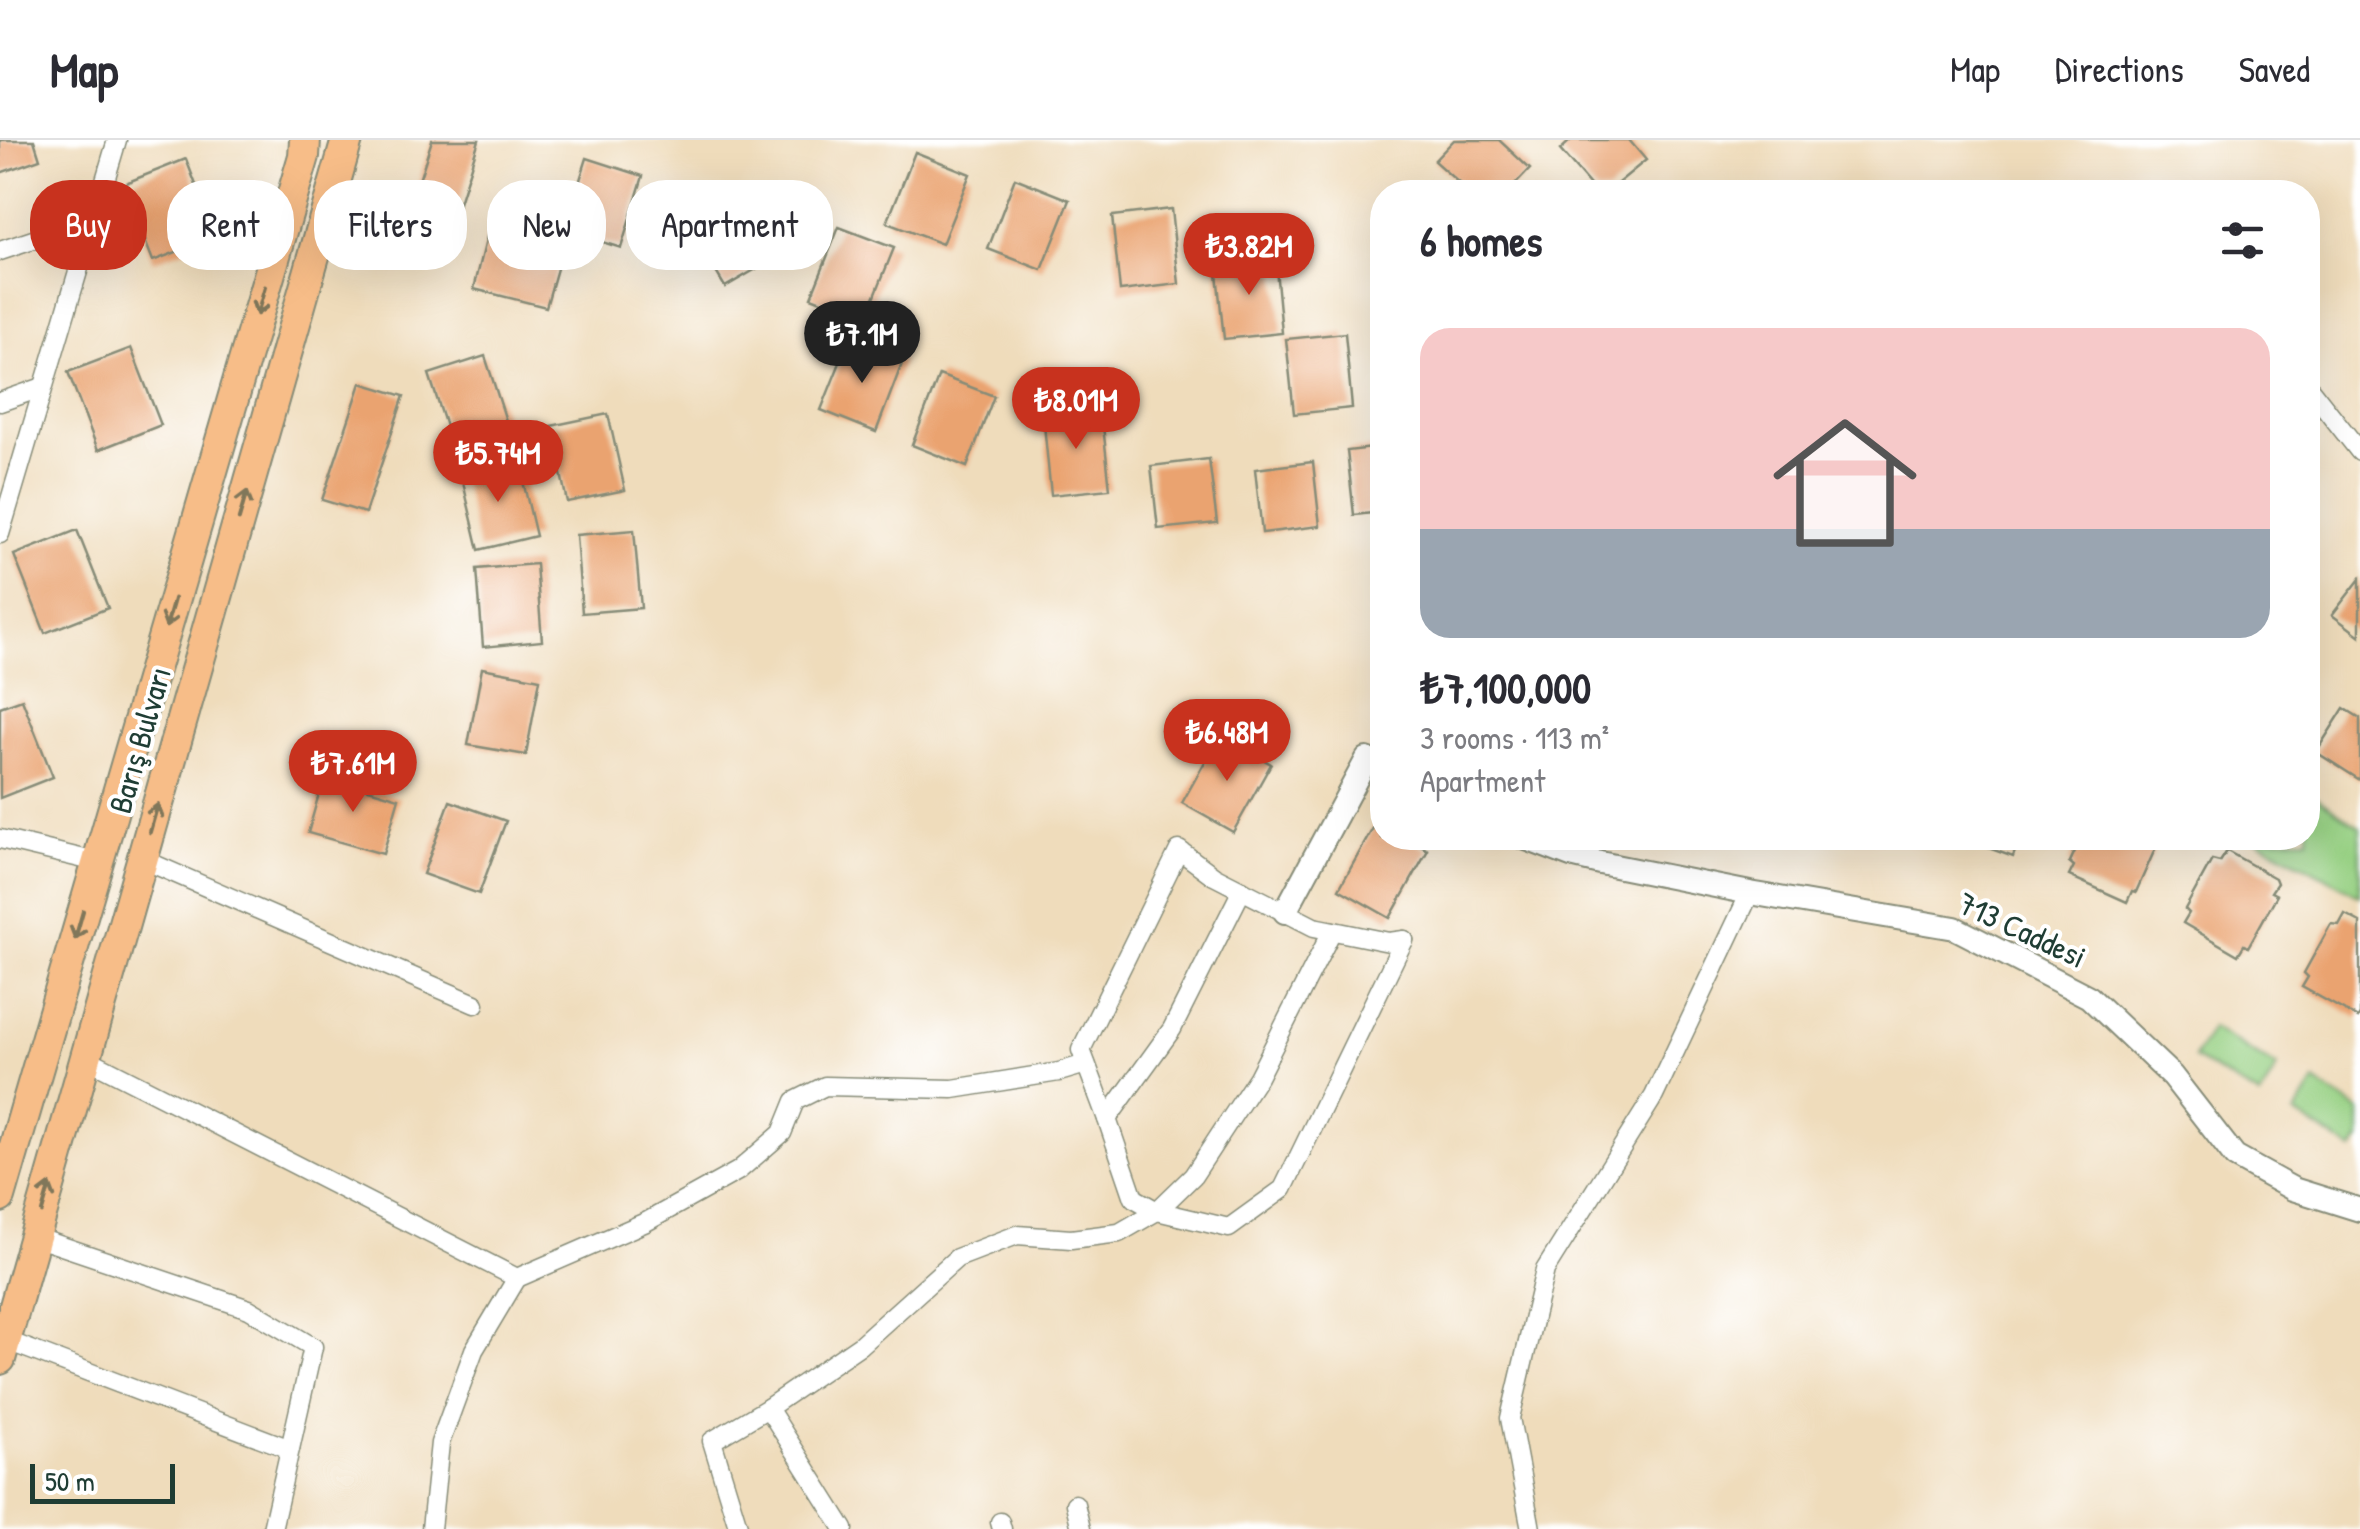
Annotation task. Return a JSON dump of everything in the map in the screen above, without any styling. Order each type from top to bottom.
[{"type":"main road","name":"Barış Bulvarı","points":[[0,1197],[304,156],[305,140]]},
{"type":"main road","name":"Barış Bulvarı","points":[[3,1349],[347,140]]},
{"type":"street","points":[[104,180],[116,140]]},
{"type":"street","points":[[0,252],[30,242]]},
{"type":"street","points":[[0,534],[78,270]]},
{"type":"street","points":[[0,402],[44,387]]},
{"type":"street","points":[[2320,401],[2360,452]]},
{"type":"street","points":[[1285,912],[1367,760],[1370,762]]},
{"type":"street","points":[[0,839],[98,862]]},
{"type":"street","points":[[1179,850],[1214,876],[1285,912],[1314,927],[1389,942],[1404,940],[1284,1189],[1229,1228],[1156,1211],[1134,1198],[1081,1050],[1179,850]]},
{"type":"street","name":"713 Caddesi","points":[[1555,850],[1750,892],[1955,928],[2090,997],[2172,1076],[2235,1157],[2293,1189],[2360,1210]]},
{"type":"street","points":[[142,859],[475,1004]]},
{"type":"street","points":[[1107,1119],[1172,1029],[1242,890]]},
{"type":"street","points":[[1531,1529],[1510,1418],[1544,1270],[1654,1096],[1750,892]]},
{"type":"street","points":[[739,1529],[712,1441],[860,1345],[957,1258],[1016,1235],[1070,1239],[1119,1233],[1156,1211],[1193,1176],[1258,1077],[1332,931]]},
{"type":"street","points":[[86,1058],[517,1278]]},
{"type":"street","points":[[432,1529],[440,1443],[474,1350],[517,1278],[646,1222],[738,1171],[782,1133],[795,1102],[826,1086],[953,1088],[1059,1072],[1086,1064]]},
{"type":"street","points":[[35,1237],[249,1309],[313,1347],[272,1529]]},
{"type":"street","points":[[3,1349],[290,1448]]},
{"type":"street","points":[[768,1408],[844,1529]]},
{"type":"street","points":[[1075,1504],[1081,1529]]},
{"type":"green space","points":[[2320,800],[2360,827],[2360,896],[2276,850],[2320,850]]},
{"type":"green space","points":[[2211,1028],[2277,1067],[2260,1097],[2194,1058]]},
{"type":"green space","points":[[2315,1082],[2360,1111],[2360,1139],[2353,1150],[2295,1114]]},
{"type":"building","points":[[0,140],[34,140],[40,159],[0,173]]},
{"type":"building","points":[[432,140],[479,140],[466,180],[419,180]]},
{"type":"building","points":[[1454,140],[1499,140],[1530,169],[1519,180],[1455,180],[1434,161]]},
{"type":"building","points":[[1571,140],[1629,140],[1646,160],[1622,180],[1586,180],[1560,150]]},
{"type":"building","points":[[915,152],[970,174],[942,244],[887,223]]},
{"type":"building","points":[[587,158],[643,176],[642,180],[626,180],[626,232],[621,248],[606,243],[606,180],[580,180]]},
{"type":"building","points":[[186,159],[194,180],[167,180],[167,256],[153,261],[147,246],[147,180],[133,180]]},
{"type":"building","points":[[1015,178],[1070,200],[1042,270],[988,249]]},
{"type":"building","points":[[1171,209],[1179,284],[1120,291],[1112,216]]},
{"type":"building","points":[[839,227],[894,248],[866,318],[811,297],[822,270],[833,270],[833,242]]},
{"type":"building","points":[[487,236],[487,270],[557,270],[546,307],[474,289]]},
{"type":"building","points":[[1275,258],[1282,333],[1224,339],[1216,264]]},
{"type":"building","points":[[715,270],[754,270],[725,287]]},
{"type":"building","points":[[1345,333],[1352,408],[1294,414],[1286,339]]},
{"type":"building","points":[[849,340],[903,361],[876,432],[821,410]]},
{"type":"building","points":[[131,348],[161,425],[98,450],[68,372]]},
{"type":"building","points":[[485,356],[509,430],[453,448],[429,374]]},
{"type":"building","points":[[939,375],[994,396],[967,467],[912,445]]},
{"type":"building","points":[[361,383],[404,396],[365,513],[322,500]]},
{"type":"building","points":[[1101,408],[1110,489],[1051,495],[1043,414]]},
{"type":"building","points":[[608,414],[625,490],[567,502],[551,426]]},
{"type":"building","points":[[1370,448],[1370,513],[1354,515],[1347,451]]},
{"type":"building","points":[[1209,459],[1217,523],[1158,529],[1151,466]]},
{"type":"building","points":[[518,460],[536,536],[479,550],[461,474]]},
{"type":"building","points":[[1313,462],[1320,526],[1262,533],[1255,469]]},
{"type":"building","points":[[77,530],[108,608],[45,633],[14,555]]},
{"type":"building","points":[[634,530],[641,608],[582,613],[576,535]]},
{"type":"building","points":[[536,564],[542,641],[483,647],[477,569]]},
{"type":"building","points":[[2360,579],[2360,636],[2332,615]]},
{"type":"building","points":[[482,668],[540,679],[526,755],[468,745]]},
{"type":"building","points":[[22,699],[53,777],[0,798],[0,707]]},
{"type":"building","points":[[2344,708],[2360,718],[2360,780],[2320,755],[2320,746]]},
{"type":"building","points":[[1220,735],[1271,764],[1233,832],[1182,803]]},
{"type":"building","points":[[324,776],[399,798],[383,854],[308,833]]},
{"type":"building","points":[[450,801],[506,821],[479,894],[423,874]]},
{"type":"building","points":[[1370,834],[1370,850],[1428,850],[1390,918],[1339,889]]},
{"type":"building","points":[[1994,850],[2015,850],[2013,857]]},
{"type":"building","points":[[2074,850],[2155,850],[2136,892],[2132,891],[2127,902],[2069,876],[2074,866],[2069,862]]},
{"type":"building","points":[[2227,851],[2275,878],[2277,883],[2271,892],[2277,895],[2248,947],[2244,945],[2238,955],[2183,923],[2189,913],[2185,909],[2212,860],[2220,862]]},
{"type":"building","points":[[2345,914],[2360,922],[2358,1018],[2302,987],[2308,977],[2304,973],[2331,924],[2339,925]]}]
